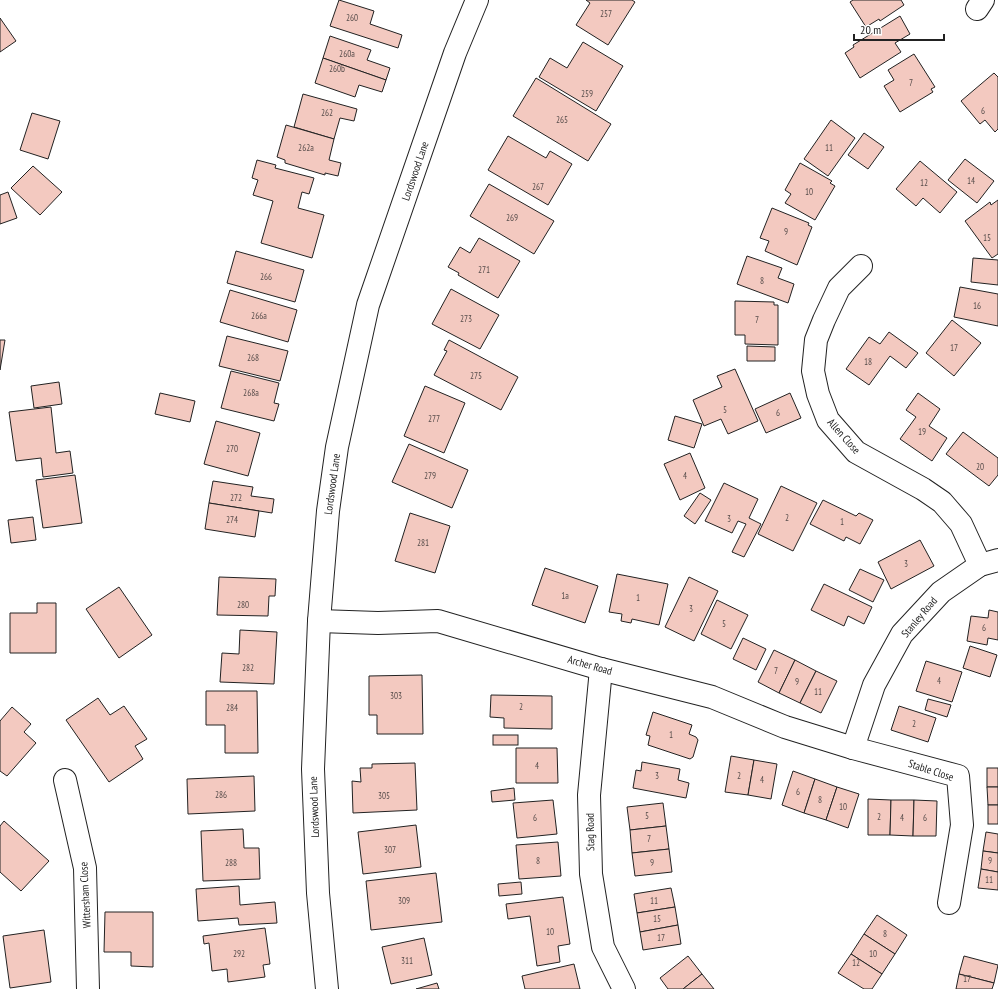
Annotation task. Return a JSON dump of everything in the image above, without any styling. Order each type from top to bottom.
[{"type":"street","name":"Lordswood Lane","points":[[327,989],[318,893],[313,786],[314,720],[319,621],[328,511],[337,447],[368,305],[455,53],[477,0]]},
{"type":"street","name":"Allen Close","points":[[861,266],[839,288],[816,340],[813,371],[818,394],[828,420],[856,452],[923,489],[942,502],[961,524],[989,562]]},
{"type":"street","name":"Stanley Road","points":[[853,748],[874,685],[902,634],[941,592],[989,562]]},
{"type":"street","name":"Archer Road","points":[[319,621],[378,624],[438,621],[601,669],[712,697],[785,727],[853,748]]},
{"type":"street","name":"Stag Road","points":[[601,669],[589,795],[591,874],[603,947],[624,989]]},
{"type":"street","name":"Stable Close","points":[[853,748],[958,776],[962,825],[949,903]]},
{"type":"street","name":"Wittersham Close","points":[[65,780],[85,868],[88,989]]},
{"type":"building","points":[[339,0],[374,11],[370,24],[402,35],[398,48],[330,26]]},
{"type":"building","points":[[586,0],[632,0],[635,2],[608,45],[576,25],[590,3]]},
{"type":"building","points":[[853,0],[901,0],[904,5],[880,21],[879,19],[866,27],[850,2]]},
{"type":"building","points":[[900,16],[910,34],[895,43],[901,52],[860,78],[845,53],[854,47],[853,45]]},
{"type":"building","points":[[0,18],[16,41],[0,52]]},
{"type":"building","points":[[330,36],[371,50],[367,60],[390,68],[386,80],[323,58]]},
{"type":"building","points":[[583,42],[623,66],[596,111],[539,77],[550,58],[567,68]]},
{"type":"building","points":[[914,54],[935,87],[931,89],[933,92],[900,112],[884,86],[894,80],[888,70]]},
{"type":"building","points":[[323,58],[386,80],[382,92],[359,85],[355,97],[315,83]]},
{"type":"building","points":[[994,73],[998,77],[998,129],[995,132],[985,120],[980,124],[961,101]]},
{"type":"building","points":[[536,78],[611,124],[588,161],[513,116]]},
{"type":"building","points":[[303,94],[357,109],[354,121],[340,118],[334,139],[294,127]]},
{"type":"building","points":[[32,113],[60,121],[48,159],[20,150]]},
{"type":"building","points":[[831,120],[855,138],[828,176],[804,159]]},
{"type":"building","points":[[286,125],[334,139],[329,160],[341,163],[338,176],[325,173],[325,175],[285,163],[285,160],[277,157]]},
{"type":"building","points":[[864,133],[884,147],[868,169],[848,155]]},
{"type":"building","points":[[508,136],[546,158],[550,151],[572,164],[548,205],[488,170]]},
{"type":"building","points":[[965,159],[994,181],[977,203],[948,180]]},
{"type":"building","points":[[257,160],[276,165],[275,168],[314,178],[309,194],[302,192],[298,208],[324,215],[312,258],[261,243],[273,201],[253,195],[258,180],[252,178]]},
{"type":"building","points":[[920,161],[957,192],[940,213],[923,198],[916,206],[896,189]]},
{"type":"building","points":[[800,163],[832,181],[830,183],[835,186],[815,220],[785,203],[791,194],[785,190]]},
{"type":"building","points":[[33,166],[62,192],[40,215],[11,188]]},
{"type":"building","points":[[489,184],[554,221],[534,254],[470,216]]},
{"type":"building","points":[[8,192],[17,218],[0,224],[0,195]]},
{"type":"building","points":[[998,200],[998,254],[992,258],[965,221],[990,202],[991,205]]},
{"type":"building","points":[[772,208],[809,223],[808,225],[812,227],[797,265],[765,251],[769,241],[760,238]]},
{"type":"building","points":[[479,238],[520,261],[498,298],[458,275],[459,273],[448,267],[460,247],[470,253]]},
{"type":"building","points":[[236,251],[304,270],[295,302],[227,283]]},
{"type":"building","points":[[747,256],[782,268],[778,278],[794,284],[788,303],[737,284]]},
{"type":"building","points":[[973,258],[998,260],[998,285],[971,282]]},
{"type":"building","points":[[960,287],[998,294],[998,326],[954,317]]},
{"type":"building","points":[[451,289],[499,315],[480,349],[432,324]]},
{"type":"building","points":[[230,290],[297,310],[288,342],[220,322]]},
{"type":"building","points":[[735,301],[774,302],[774,305],[778,305],[778,345],[745,344],[745,335],[735,335]]},
{"type":"building","points":[[952,320],[981,343],[954,376],[926,353]]},
{"type":"building","points":[[889,332],[918,353],[906,368],[890,356],[869,385],[846,369],[869,337],[880,344]]},
{"type":"building","points":[[227,336],[288,351],[280,381],[219,366]]},
{"type":"building","points":[[0,340],[5,340],[0,370]]},
{"type":"building","points":[[449,340],[518,377],[501,410],[434,375],[447,351],[444,350]]},
{"type":"building","points":[[747,346],[775,347],[775,361],[747,361]]},
{"type":"building","points":[[735,369],[758,421],[728,434],[721,419],[704,426],[693,400],[722,387],[717,376]]},
{"type":"building","points":[[231,371],[279,383],[274,403],[279,404],[274,421],[221,408]]},
{"type":"building","points":[[59,382],[62,404],[34,408],[31,386]]},
{"type":"building","points":[[425,386],[465,403],[444,453],[404,436]]},
{"type":"building","points":[[160,393],[195,401],[190,422],[155,414]]},
{"type":"building","points":[[790,393],[801,418],[766,433],[755,409]]},
{"type":"building","points":[[918,393],[940,409],[929,426],[947,438],[932,461],[900,439],[916,417],[906,410]]},
{"type":"building","points":[[51,407],[56,453],[70,451],[73,473],[43,477],[41,458],[16,461],[9,412]]},
{"type":"building","points":[[675,416],[702,424],[694,448],[668,440]]},
{"type":"building","points":[[216,421],[260,433],[248,476],[204,464]]},
{"type":"building","points":[[963,432],[998,458],[998,475],[989,486],[946,454]]},
{"type":"building","points":[[409,444],[468,470],[452,508],[392,482]]},
{"type":"building","points":[[690,453],[705,488],[680,500],[664,464]]},
{"type":"building","points":[[75,475],[82,523],[43,528],[36,480]]},
{"type":"building","points":[[213,481],[253,487],[251,496],[274,499],[272,513],[209,503]]},
{"type":"building","points":[[724,483],[758,499],[749,518],[761,524],[744,557],[732,552],[746,524],[738,521],[732,533],[705,521]]},
{"type":"building","points":[[781,486],[817,503],[793,551],[758,534]]},
{"type":"building","points":[[700,493],[711,500],[695,524],[684,516]]},
{"type":"building","points":[[823,500],[856,516],[859,513],[873,520],[860,544],[846,537],[844,541],[810,524]]},
{"type":"building","points":[[209,503],[259,511],[255,537],[205,529]]},
{"type":"building","points":[[410,513],[450,526],[435,573],[395,561]]},
{"type":"building","points":[[33,517],[36,540],[11,543],[8,520]]},
{"type":"building","points":[[920,540],[934,566],[891,589],[878,562]]},
{"type":"building","points":[[545,568],[598,586],[585,623],[532,605]]},
{"type":"building","points":[[860,569],[884,580],[873,602],[849,590]]},
{"type":"building","points":[[617,574],[668,584],[659,625],[632,619],[631,623],[621,621],[622,614],[609,612]]},
{"type":"building","points":[[219,577],[276,579],[275,596],[269,596],[268,616],[217,615]]},
{"type":"building","points":[[689,577],[718,591],[694,641],[665,627]]},
{"type":"building","points":[[824,584],[872,607],[864,624],[848,616],[844,626],[811,610]]},
{"type":"building","points":[[119,587],[152,635],[119,658],[86,609]]},
{"type":"building","points":[[717,600],[748,615],[731,649],[701,634]]},
{"type":"building","points":[[37,603],[56,603],[56,653],[10,653],[10,613],[37,613]]},
{"type":"building","points":[[989,610],[998,612],[998,640],[988,638],[987,645],[967,641],[971,616],[988,618]]},
{"type":"building","points":[[240,630],[277,632],[274,684],[220,682],[222,653],[239,654]]},
{"type":"building","points":[[743,638],[766,649],[756,670],[733,659]]},
{"type":"building","points":[[970,646],[997,655],[990,677],[963,668]]},
{"type":"building","points":[[774,650],[795,660],[779,693],[758,682]]},
{"type":"building","points":[[795,660],[816,671],[800,703],[779,693]]},
{"type":"building","points":[[926,661],[962,672],[952,702],[916,691]]},
{"type":"building","points":[[816,671],[837,681],[821,713],[800,703]]},
{"type":"building","points":[[422,675],[423,734],[377,734],[377,715],[369,715],[369,676]]},
{"type":"building","points":[[206,691],[257,691],[258,753],[225,753],[225,725],[206,725]]},
{"type":"building","points":[[491,695],[552,696],[552,729],[504,728],[504,718],[490,717]]},
{"type":"building","points":[[98,698],[110,715],[124,706],[147,739],[135,746],[143,759],[109,782],[66,720]]},
{"type":"building","points":[[928,699],[951,705],[947,717],[925,710]]},
{"type":"building","points":[[899,706],[936,718],[928,742],[891,730]]},
{"type":"building","points":[[12,707],[31,724],[24,732],[36,743],[7,776],[0,771],[0,721]]},
{"type":"building","points":[[653,712],[692,725],[689,734],[696,737],[698,740],[693,757],[690,759],[648,745],[650,736],[646,735]]},
{"type":"building","points":[[493,735],[518,735],[518,745],[493,745]]},
{"type":"building","points":[[516,748],[557,748],[558,783],[516,783]]},
{"type":"building","points":[[731,756],[754,760],[748,795],[725,792]]},
{"type":"building","points":[[754,760],[777,764],[771,799],[748,795]]},
{"type":"building","points":[[642,762],[680,769],[678,780],[689,783],[686,798],[633,788],[636,770],[641,771]]},
{"type":"building","points":[[415,763],[417,810],[353,813],[352,781],[361,782],[360,768],[372,768],[372,764]]},
{"type":"building","points":[[987,768],[998,768],[998,787],[987,787]]},
{"type":"building","points":[[793,771],[815,779],[804,813],[782,805]]},
{"type":"building","points":[[254,776],[255,811],[188,814],[187,779]]},
{"type":"building","points":[[815,779],[837,787],[826,820],[804,813]]},
{"type":"building","points":[[837,787],[859,794],[848,828],[826,820]]},
{"type":"building","points":[[987,787],[998,787],[998,805],[988,805]]},
{"type":"building","points":[[514,788],[515,800],[492,802],[491,791]]},
{"type":"building","points":[[868,799],[891,800],[890,835],[868,835]]},
{"type":"building","points":[[553,800],[557,834],[517,838],[513,803]]},
{"type":"building","points":[[891,800],[914,800],[913,836],[890,835]]},
{"type":"building","points":[[914,800],[937,801],[936,836],[913,836]]},
{"type":"building","points":[[663,803],[666,826],[630,830],[627,807]]},
{"type":"building","points":[[988,805],[998,805],[998,824],[988,824]]},
{"type":"building","points":[[4,821],[49,861],[21,891],[0,872],[0,826]]},
{"type":"building","points":[[416,825],[421,867],[363,874],[358,832]]},
{"type":"building","points":[[666,826],[669,849],[632,853],[630,830]]},
{"type":"building","points":[[243,829],[244,848],[259,848],[260,879],[203,881],[201,831]]},
{"type":"building","points":[[986,832],[998,834],[998,853],[983,851]]},
{"type":"building","points":[[558,842],[561,876],[519,879],[516,845]]},
{"type":"building","points":[[669,849],[672,872],[635,876],[632,853]]},
{"type":"building","points":[[983,851],[998,853],[998,872],[981,869]]},
{"type":"building","points":[[981,869],[998,872],[998,890],[978,888]]},
{"type":"building","points":[[436,873],[442,922],[371,930],[366,881]]},
{"type":"building","points":[[521,882],[522,894],[499,896],[498,884]]},
{"type":"building","points":[[239,886],[240,905],[275,902],[277,923],[239,925],[238,918],[198,921],[196,889]]},
{"type":"building","points":[[671,888],[675,907],[637,913],[634,894]]},
{"type":"building","points":[[563,897],[570,944],[558,946],[560,962],[537,966],[530,916],[508,919],[506,904]]},
{"type":"building","points":[[675,907],[678,925],[640,932],[637,913]]},
{"type":"building","points":[[105,912],[153,912],[153,967],[131,966],[131,952],[104,952]]},
{"type":"building","points":[[877,915],[907,935],[895,954],[864,934]]},
{"type":"building","points":[[678,925],[681,944],[643,950],[640,932]]},
{"type":"building","points":[[265,928],[270,964],[263,965],[265,977],[228,982],[227,969],[212,971],[209,943],[204,944],[203,936]]},
{"type":"building","points":[[44,930],[51,982],[10,988],[3,936]]},
{"type":"building","points":[[864,934],[895,954],[882,974],[851,954]]},
{"type":"building","points":[[424,938],[432,975],[391,984],[382,947]]},
{"type":"building","points":[[851,954],[882,974],[872,989],[864,989],[838,973]]},
{"type":"building","points":[[688,956],[702,974],[683,989],[668,989],[660,978]]},
{"type":"building","points":[[964,956],[998,965],[994,983],[959,974]]},
{"type":"building","points":[[574,964],[580,989],[525,989],[522,976]]},
{"type":"building","points":[[702,974],[714,989],[683,989]]},
{"type":"building","points":[[959,974],[994,983],[992,989],[956,989]]},
{"type":"building","points":[[437,983],[439,989],[416,989]]}]
